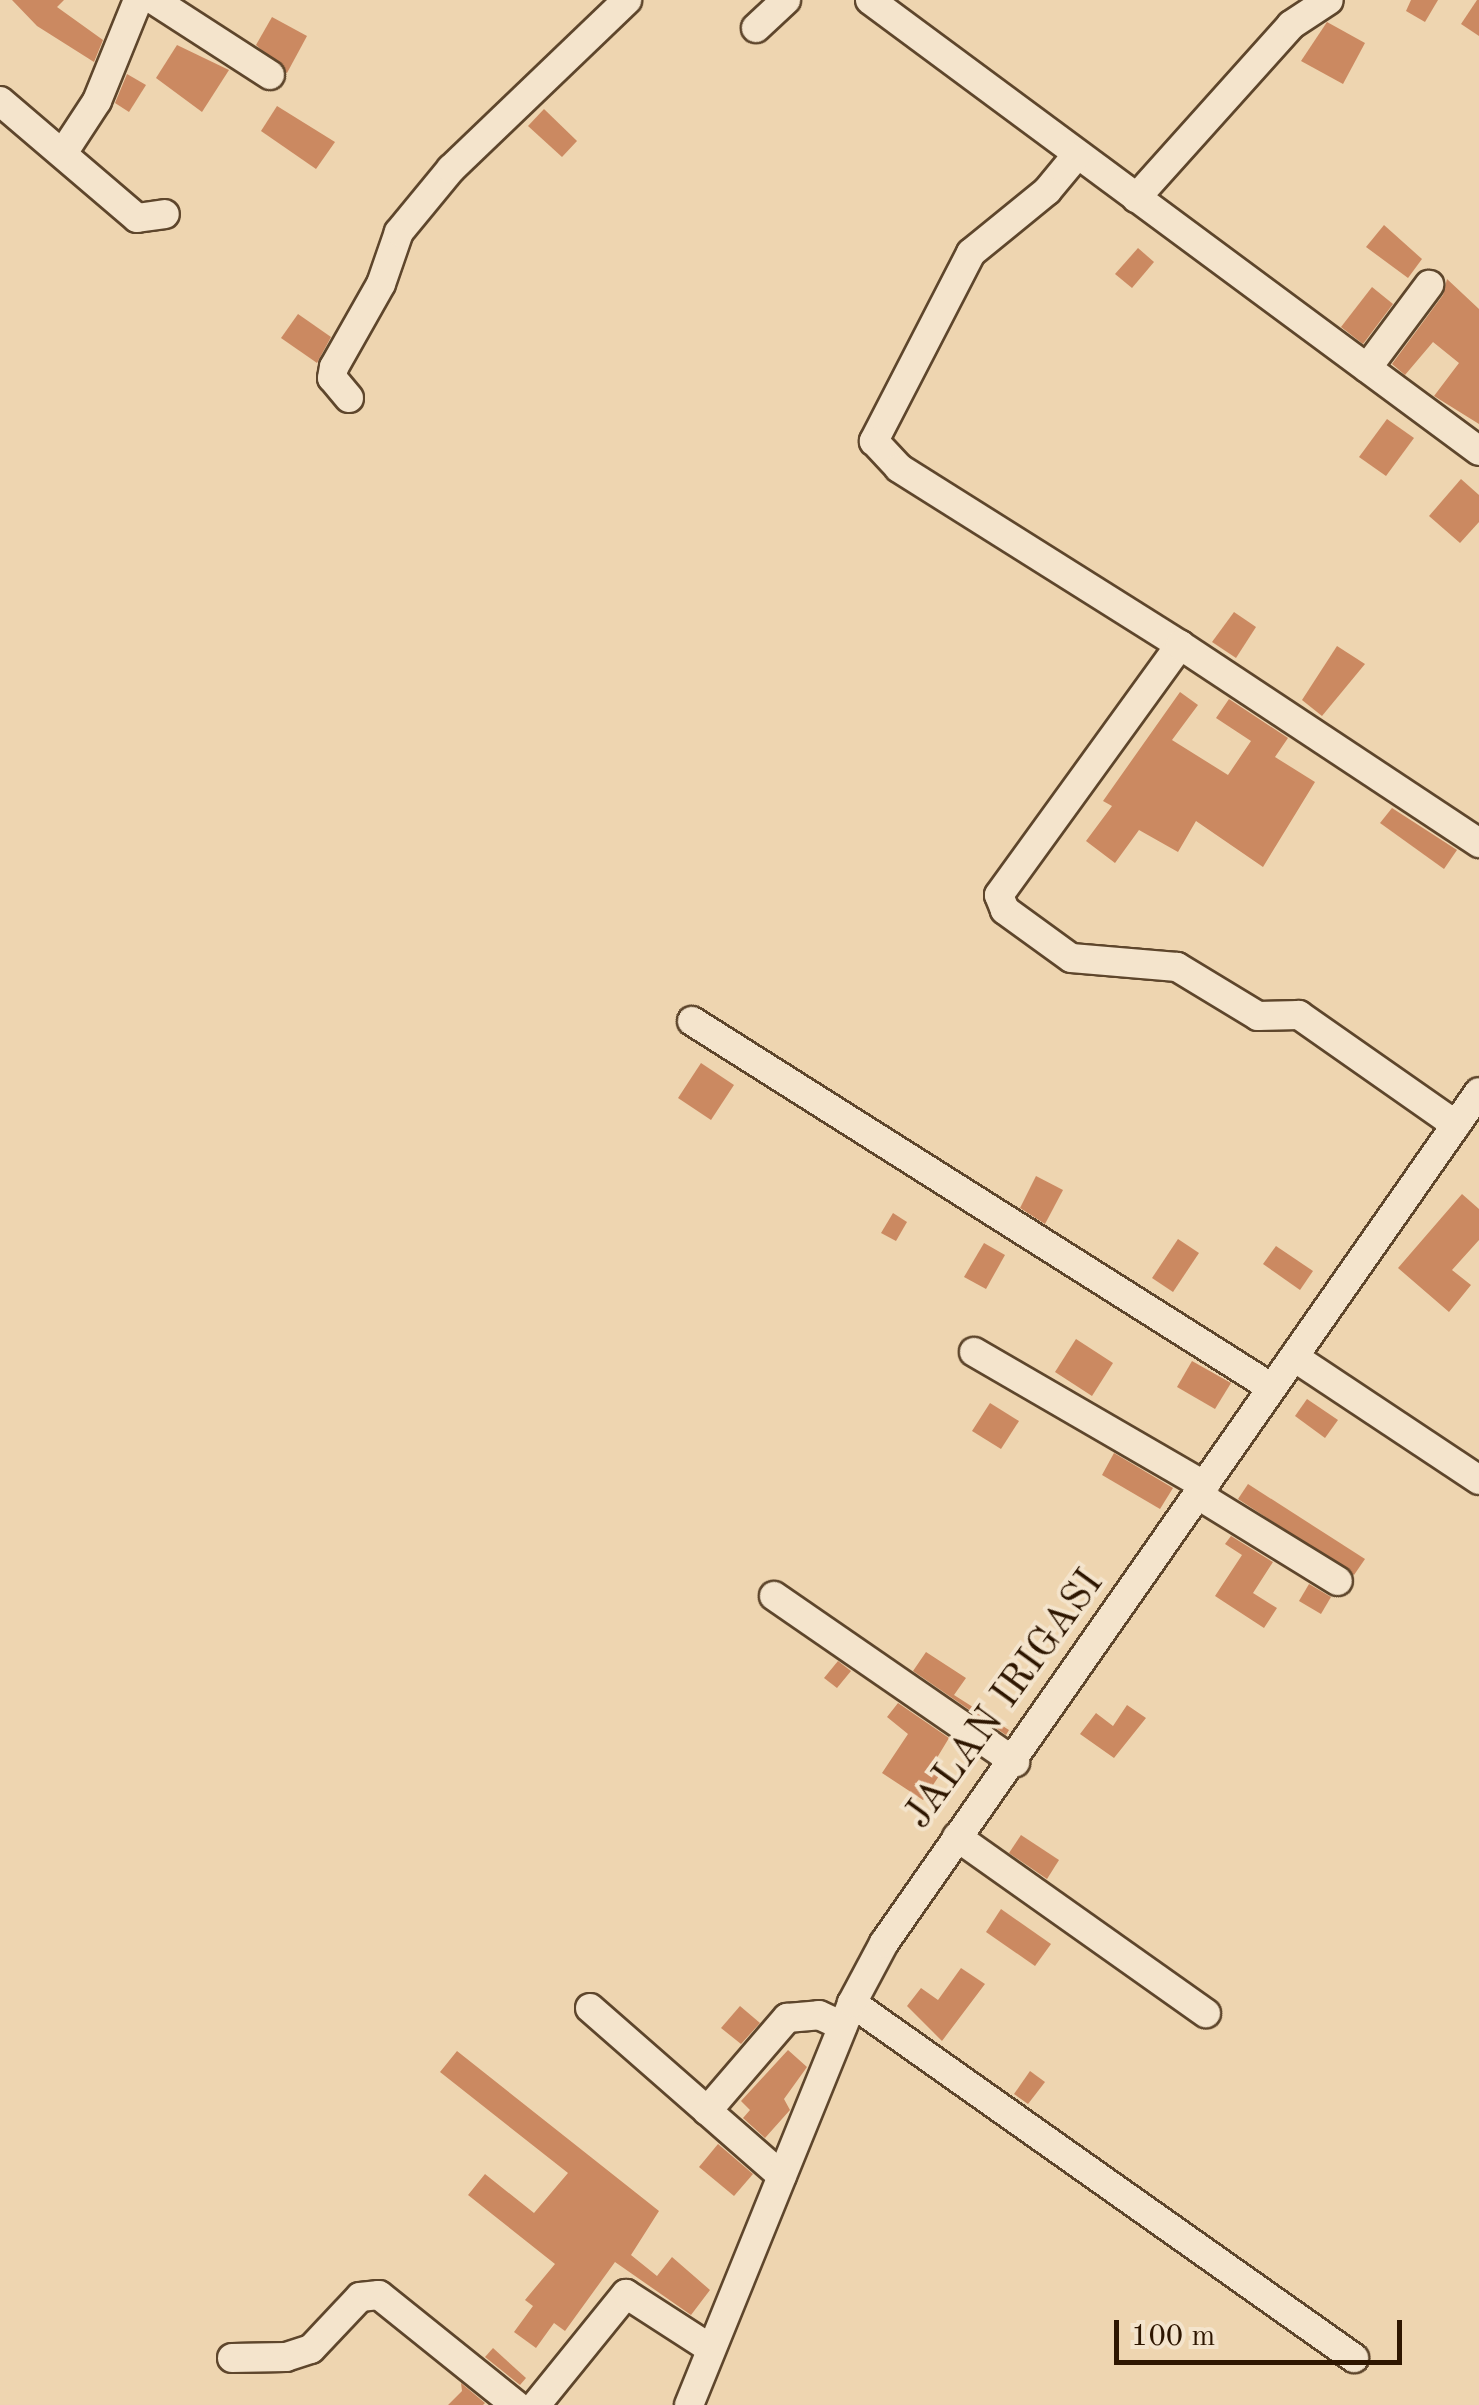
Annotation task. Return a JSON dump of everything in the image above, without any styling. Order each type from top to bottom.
[{"type":"street","points":[[63,153],[97,101],[138,0]]},
{"type":"street","points":[[154,0],[270,75]]},
{"type":"street","points":[[350,398],[332,378],[334,367],[381,284],[399,232],[452,169],[627,0]]},
{"type":"street","points":[[756,28],[786,0]]},
{"type":"street","points":[[870,0],[1479,451]]},
{"type":"street","points":[[1136,198],[1291,25],[1329,0]]},
{"type":"street","points":[[0,100],[138,218],[166,214]]},
{"type":"street","points":[[1076,156],[1036,202],[971,253],[874,440],[899,468],[1180,645],[1479,843]]},
{"type":"street","points":[[1367,368],[1429,284]]},
{"type":"street","points":[[1180,645],[1008,876],[999,902],[1071,958],[1176,967],[1258,1016],[1299,1015],[1456,1125]]},
{"type":"street","points":[[692,1021],[1272,1388]]},
{"type":"street","name":"JALAN IRIGASI","points":[[689,2405],[848,2014],[884,1943],[1015,1762],[1479,1092]]},
{"type":"street","points":[[974,1352],[1201,1490],[1338,1581]]},
{"type":"street","points":[[1294,1358],[1479,1480]]},
{"type":"street","points":[[774,1596],[1015,1762]]},
{"type":"street","points":[[958,1837],[1206,2013]]},
{"type":"street","points":[[590,2008],[782,2176]]},
{"type":"street","points":[[707,2111],[787,2018],[848,2014],[1354,2358]]},
{"type":"street","points":[[536,2405],[626,2294],[711,2350]]},
{"type":"street","points":[[232,2358],[286,2358],[311,2349],[360,2296],[379,2295],[516,2405]]},
{"type":"building","points":[[12,0],[64,0],[57,7],[103,40],[94,62],[37,26]]},
{"type":"building","points":[[1411,0],[1438,0],[1425,22],[1406,11]]},
{"type":"building","points":[[1479,0],[1479,36],[1461,24]]},
{"type":"building","points":[[272,17],[307,36],[287,73],[256,45]]},
{"type":"building","points":[[1327,22],[1365,43],[1343,84],[1301,61]]},
{"type":"building","points":[[177,45],[229,70],[202,112],[156,78]]},
{"type":"building","points":[[127,74],[146,85],[129,112],[115,103]]},
{"type":"building","points":[[277,106],[335,142],[316,169],[261,131]]},
{"type":"building","points":[[544,109],[577,141],[562,157],[528,126]]},
{"type":"building","points":[[1384,225],[1422,259],[1408,278],[1366,247]]},
{"type":"building","points":[[1138,248],[1154,262],[1132,288],[1115,274]]},
{"type":"building","points":[[1447,279],[1479,309],[1479,424],[1434,396],[1459,363],[1433,342],[1405,375],[1392,364],[1443,295]]},
{"type":"building","points":[[1372,287],[1393,304],[1363,344],[1341,327]]},
{"type":"building","points":[[298,314],[331,337],[317,363],[281,338]]},
{"type":"building","points":[[1387,419],[1414,438],[1386,476],[1359,457]]},
{"type":"building","points":[[1461,479],[1479,495],[1479,522],[1460,543],[1429,516]]},
{"type":"building","points":[[1234,612],[1256,627],[1236,658],[1212,642]]},
{"type":"building","points":[[1337,646],[1365,664],[1322,716],[1302,700]]},
{"type":"building","points":[[1180,692],[1198,705],[1172,740],[1228,775],[1251,741],[1216,718],[1229,699],[1288,738],[1275,757],[1315,782],[1263,867],[1196,821],[1178,852],[1139,830],[1115,863],[1086,841],[1112,806],[1103,801]]},
{"type":"building","points":[[1392,808],[1457,850],[1444,869],[1380,823]]},
{"type":"building","points":[[701,1063],[734,1085],[711,1120],[678,1098]]},
{"type":"building","points":[[1036,1176],[1063,1190],[1045,1224],[1020,1208]]},
{"type":"building","points":[[1462,1194],[1479,1209],[1479,1240],[1452,1270],[1471,1285],[1449,1312],[1398,1268]]},
{"type":"building","points":[[893,1213],[907,1222],[896,1241],[881,1233]]},
{"type":"building","points":[[1178,1239],[1199,1253],[1173,1292],[1152,1278]]},
{"type":"building","points":[[984,1243],[1005,1255],[986,1289],[964,1277]]},
{"type":"building","points":[[1276,1246],[1313,1271],[1300,1290],[1263,1264]]},
{"type":"building","points":[[1076,1339],[1113,1363],[1092,1396],[1055,1372]]},
{"type":"building","points":[[1192,1361],[1231,1383],[1215,1409],[1177,1387]]},
{"type":"building","points":[[1307,1399],[1338,1420],[1325,1438],[1295,1416]]},
{"type":"building","points":[[990,1403],[1019,1421],[1001,1449],[972,1431]]},
{"type":"building","points":[[1114,1453],[1173,1488],[1160,1509],[1102,1475]]},
{"type":"building","points":[[1248,1484],[1365,1559],[1354,1575],[1238,1499]]},
{"type":"building","points":[[1231,1536],[1273,1562],[1253,1593],[1277,1608],[1264,1628],[1215,1596],[1242,1555],[1225,1544]]},
{"type":"building","points":[[1309,1584],[1331,1597],[1321,1614],[1299,1601]]},
{"type":"building","points":[[926,1652],[966,1678],[954,1695],[1009,1730],[1006,1735],[913,1671]]},
{"type":"building","points":[[838,1661],[851,1671],[837,1688],[824,1678]]},
{"type":"building","points":[[898,1703],[949,1738],[932,1766],[941,1773],[923,1800],[882,1773],[908,1734],[887,1717]]},
{"type":"building","points":[[1127,1705],[1146,1718],[1114,1758],[1080,1734],[1096,1713],[1113,1726]]},
{"type":"building","points":[[1021,1835],[1059,1860],[1047,1879],[1009,1853]]},
{"type":"building","points":[[1001,1909],[1051,1944],[1035,1966],[986,1932]]},
{"type":"building","points":[[961,1968],[985,1984],[942,2041],[907,2006],[921,1988],[938,2000]]},
{"type":"building","points":[[740,2006],[760,2023],[741,2044],[721,2028]]},
{"type":"building","points":[[788,2050],[807,2067],[784,2099],[790,2110],[765,2138],[743,2118],[750,2110],[741,2101]]},
{"type":"building","points":[[457,2051],[659,2211],[631,2255],[657,2276],[672,2257],[710,2290],[691,2315],[615,2262],[565,2331],[554,2323],[536,2348],[514,2332],[533,2306],[525,2300],[555,2264],[468,2195],[485,2174],[534,2213],[568,2173],[440,2072]]},
{"type":"building","points":[[1030,2071],[1045,2082],[1028,2104],[1014,2094]]},
{"type":"building","points":[[718,2144],[753,2174],[734,2196],[699,2167]]},
{"type":"building","points":[[493,2348],[526,2378],[520,2385],[485,2357]]},
{"type":"building","points":[[461,2383],[485,2403],[448,2405],[462,2391]]}]
